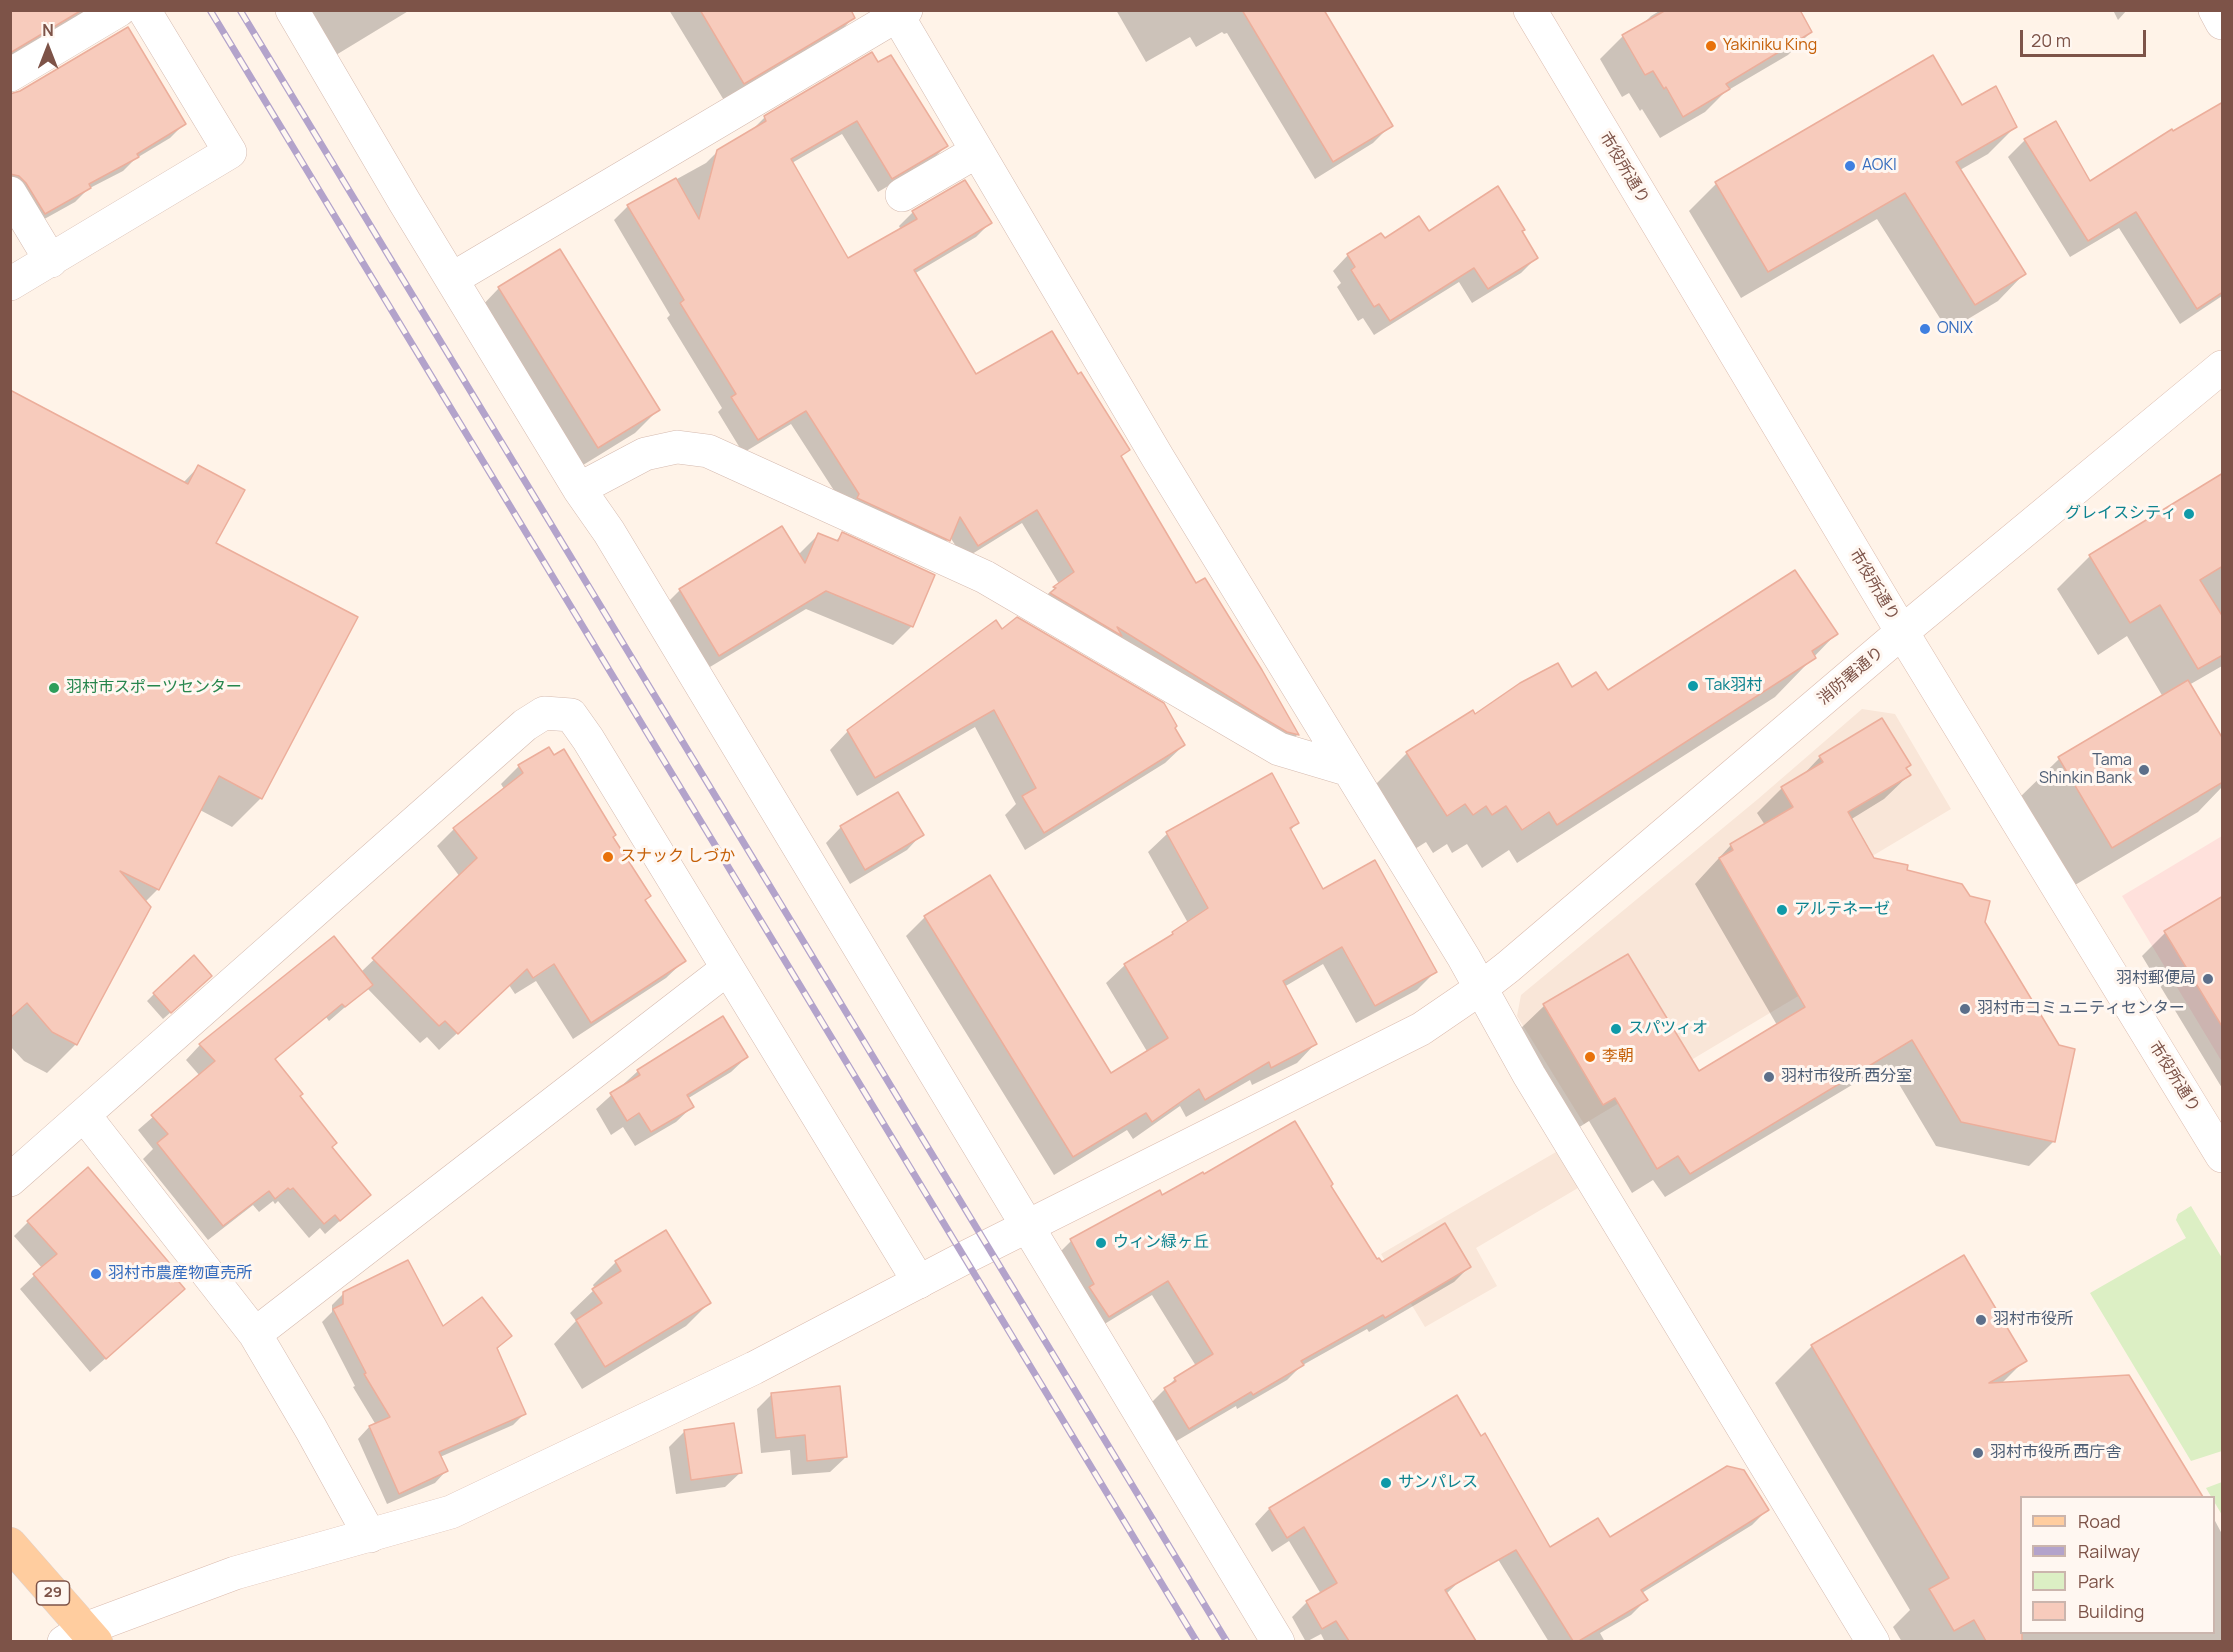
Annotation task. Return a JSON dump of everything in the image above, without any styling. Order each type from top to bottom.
[{"type":"main road","name":"29","points":[[10,1544],[82,1637]]},
{"type":"street","points":[[10,75],[119,10]]},
{"type":"street","points":[[10,284],[230,152],[144,10]]},
{"type":"street","points":[[292,10],[404,201],[579,489],[609,532],[1278,1641]]},
{"type":"street","name":"市役所通り","points":[[1530,10],[1902,632],[2223,1156]]},
{"type":"street","points":[[2215,10],[2223,23]]},
{"type":"street","points":[[452,279],[899,12],[976,152],[1158,458],[1346,769],[1380,819],[1481,988],[1529,1075],[1873,1641]]},
{"type":"street","points":[[902,195],[976,152]]},
{"type":"street","points":[[10,193],[51,261]]},
{"type":"street","name":"消防署通り","points":[[82,1637],[235,1573],[451,1512],[754,1368],[1028,1226],[1421,1029],[1481,988],[1902,632],[2223,367]]},
{"type":"street","points":[[579,489],[645,454],[677,447],[708,451],[985,577],[1279,749],[1346,769]]},
{"type":"street","points":[[10,1180],[525,725],[544,713],[571,715],[588,739],[919,1282]]},
{"type":"street","points":[[255,1334],[727,969]]},
{"type":"street","points":[[84,1115],[255,1334],[370,1536]]},
{"type":"shaded area","points":[[1862,709],[1895,714],[1951,809],[1812,892],[1852,964],[1584,1124],[1517,1016],[1521,995],[1758,799]]},
{"type":"shaded area","points":[[2222,836],[2222,1062],[2122,896]]},
{"type":"shaded area","points":[[1556,1152],[1578,1188],[1476,1248],[1497,1286],[1425,1327],[1381,1254]]},
{"type":"green space","points":[[2191,1206],[2222,1258],[2222,1451],[2191,1461],[2090,1293],[2186,1238],[2176,1220],[2178,1214]]},
{"type":"green space","points":[[2222,1482],[2222,1515],[2215,1503],[2215,1496],[2211,1496],[2206,1488]]},
{"type":"building","points":[[10,10],[82,10],[10,53]]},
{"type":"building","points":[[700,10],[851,10],[855,18],[744,84]]},
{"type":"building","points":[[1242,10],[1324,10],[1393,126],[1333,162]]},
{"type":"building","points":[[1666,10],[1800,10],[1812,32],[1726,84],[1730,89],[1683,117],[1666,87],[1664,89],[1653,71],[1645,75],[1622,35]]},
{"type":"building","points":[[128,27],[186,124],[137,154],[139,157],[89,184],[91,188],[45,214],[26,183],[19,176],[10,174],[10,94],[20,91]]},
{"type":"building","points":[[872,52],[878,62],[891,55],[948,146],[892,179],[857,121],[791,159],[848,258],[917,219],[912,211],[965,180],[992,223],[914,270],[976,374],[1052,331],[1078,374],[1081,372],[1130,450],[1121,456],[1196,583],[1205,578],[1299,735],[1287,732],[1260,716],[1117,627],[1122,636],[1050,593],[1056,588],[1053,587],[1074,572],[1037,510],[978,546],[960,517],[950,541],[857,498],[859,494],[806,411],[758,440],[731,397],[736,394],[680,303],[684,300],[627,205],[676,178],[699,219],[717,150],[766,121],[764,116]]},
{"type":"building","points":[[1933,55],[1962,105],[1996,86],[2017,127],[1956,162],[2026,274],[1975,305],[1905,193],[1768,272],[1715,182]]},
{"type":"building","points":[[2223,102],[2223,292],[2197,309],[2136,212],[2088,241],[2024,139],[2056,121],[2090,181],[2172,129],[2173,131]]},
{"type":"building","points":[[1498,186],[1525,230],[1522,231],[1538,258],[1488,289],[1474,268],[1390,321],[1379,304],[1374,307],[1351,270],[1355,267],[1347,254],[1381,233],[1385,238],[1419,216],[1429,231]]},
{"type":"building","points":[[560,249],[660,410],[598,448],[498,287]]},
{"type":"building","points":[[10,390],[188,484],[198,465],[245,490],[216,543],[358,617],[262,799],[219,776],[159,890],[120,871],[151,907],[77,1045],[52,1032],[27,1003],[10,1018]]},
{"type":"building","name":"グレイスシティ","points":[[2223,473],[2223,566],[2200,580],[2223,617],[2223,655],[2198,669],[2160,605],[2130,623],[2089,555]]},
{"type":"building","points":[[782,526],[805,563],[818,533],[838,541],[842,532],[935,575],[913,627],[826,591],[719,656],[679,589]]},
{"type":"building","name":"Tak羽村","points":[[1795,570],[1838,634],[1812,651],[1816,658],[1557,825],[1549,812],[1522,830],[1506,806],[1492,815],[1486,806],[1473,815],[1465,804],[1447,816],[1406,752],[1473,710],[1475,714],[1520,683],[1558,663],[1572,687],[1596,672],[1608,690]]},
{"type":"building","points":[[1017,617],[1164,703],[1185,745],[1044,833],[1022,796],[1036,788],[994,710],[875,778],[847,730],[996,620],[1002,629]]},
{"type":"building","name":"Tama Shinkin Bank","points":[[2188,680],[2223,739],[2223,782],[2112,848],[2058,757]]},
{"type":"building","points":[[1882,718],[1911,765],[1906,768],[1911,775],[1848,812],[1874,858],[1908,865],[1907,870],[1962,884],[1970,896],[1990,901],[1985,922],[2059,1045],[2075,1049],[2055,1142],[1961,1122],[1912,1040],[1690,1174],[1678,1156],[1657,1169],[1615,1098],[1603,1105],[1543,1004],[1628,954],[1699,1071],[1805,1007],[1719,858],[1733,850],[1730,844],[1793,807],[1781,787],[1823,762],[1819,756]]},
{"type":"building","points":[[549,747],[554,755],[564,749],[616,835],[613,837],[651,896],[645,900],[686,961],[591,1023],[554,964],[533,978],[527,969],[458,1034],[445,1021],[439,1026],[372,958],[477,858],[453,828],[523,773],[518,765]]},
{"type":"building","points":[[1272,773],[1299,823],[1290,828],[1323,889],[1375,860],[1437,972],[1375,1006],[1342,947],[1283,981],[1317,1044],[1271,1068],[1269,1062],[1205,1100],[1199,1089],[1152,1122],[1146,1113],[1073,1157],[924,916],[990,875],[1111,1073],[1168,1038],[1124,964],[1173,934],[1172,932],[1208,908],[1166,832]]},
{"type":"building","points":[[898,792],[924,835],[865,870],[840,826]]},
{"type":"building","name":"羽村郵便局","points":[[2223,896],[2223,1028],[2164,931]]},
{"type":"building","points":[[334,936],[373,985],[345,1007],[342,1004],[275,1059],[303,1094],[300,1096],[337,1143],[332,1147],[371,1195],[340,1221],[335,1215],[324,1224],[293,1188],[290,1190],[288,1188],[275,1199],[269,1191],[223,1226],[157,1143],[168,1134],[151,1115],[215,1061],[199,1044]]},
{"type":"building","points":[[194,955],[212,976],[171,1013],[153,993]]},
{"type":"building","points":[[723,1016],[748,1057],[687,1095],[694,1107],[651,1132],[639,1113],[627,1121],[610,1093],[640,1075],[637,1070]]},
{"type":"building","points":[[1295,1121],[1333,1184],[1331,1186],[1377,1259],[1379,1258],[1382,1262],[1445,1223],[1471,1267],[1385,1318],[1383,1315],[1301,1361],[1304,1365],[1253,1395],[1251,1392],[1189,1429],[1164,1388],[1176,1381],[1174,1378],[1213,1354],[1168,1281],[1109,1317],[1089,1287],[1094,1284],[1070,1239],[1160,1190],[1162,1195],[1203,1172],[1204,1174]]},
{"type":"building","points":[[88,1167],[172,1266],[168,1269],[185,1289],[106,1359],[33,1274],[57,1254],[27,1221]]},
{"type":"building","points":[[666,1230],[711,1303],[605,1367],[576,1320],[602,1303],[592,1289],[621,1271],[615,1261]]},
{"type":"building","name":"羽村市役所 西庁舎","points":[[1964,1255],[2027,1361],[1989,1383],[2129,1375],[2202,1496],[2020,1496],[2020,1634],[2022,1634],[2022,1641],[1986,1641],[1974,1620],[1954,1631],[1929,1589],[1949,1578],[1811,1345]]},
{"type":"building","points":[[408,1260],[443,1326],[482,1297],[512,1336],[497,1348],[526,1414],[439,1452],[448,1471],[399,1494],[369,1426],[390,1417],[364,1374],[366,1373],[333,1309],[343,1304],[343,1292]]},
{"type":"building","points":[[840,1386],[847,1457],[807,1461],[805,1435],[776,1438],[771,1393]]},
{"type":"building","points":[[1457,1395],[1481,1436],[1485,1433],[1550,1547],[1598,1518],[1610,1537],[1727,1466],[1744,1470],[1769,1510],[1641,1590],[1648,1600],[1579,1641],[1573,1641],[1516,1550],[1445,1590],[1476,1641],[1349,1641],[1336,1621],[1322,1629],[1306,1601],[1337,1583],[1304,1527],[1287,1538],[1269,1508]]},
{"type":"building","points":[[734,1423],[742,1473],[691,1480],[684,1430]]},
{"type":"railway","points":[[210,10],[1197,1642]]},
{"type":"railway","points":[[240,10],[1227,1642]]},
{"type":"place","name":"Yakiniku King","points":[[1711,46]]},
{"type":"place","name":"AOKI","points":[[1850,166]]},
{"type":"place","name":"ONIX","points":[[1925,329]]},
{"type":"place","name":"グレイスシティ","points":[[2189,514]]},
{"type":"place","name":"Tak羽村","points":[[1693,686]]},
{"type":"place","name":"羽村市スポーツセンター","points":[[54,688]]},
{"type":"place","name":"Tama Shinkin Bank","points":[[2144,770]]},
{"type":"place","name":"スナック しづか","points":[[608,857]]},
{"type":"place","name":"アルテネーゼ","points":[[1782,910]]},
{"type":"place","name":"羽村郵便局","points":[[2208,979]]},
{"type":"place","name":"羽村市コミュニティセンター","points":[[1965,1009]]},
{"type":"place","name":"スパツィオ","points":[[1616,1029]]},
{"type":"place","name":"李朝","points":[[1590,1057]]},
{"type":"place","name":"羽村市役所 西分室","points":[[1769,1077]]},
{"type":"place","name":"ウィン緑ヶ丘","points":[[1101,1243]]},
{"type":"place","name":"羽村市農産物直売所","points":[[96,1274]]},
{"type":"place","name":"羽村市役所","points":[[1981,1320]]},
{"type":"place","name":"羽村市役所 西庁舎","points":[[1978,1453]]},
{"type":"place","name":"サンパレス","points":[[1386,1483]]}]
